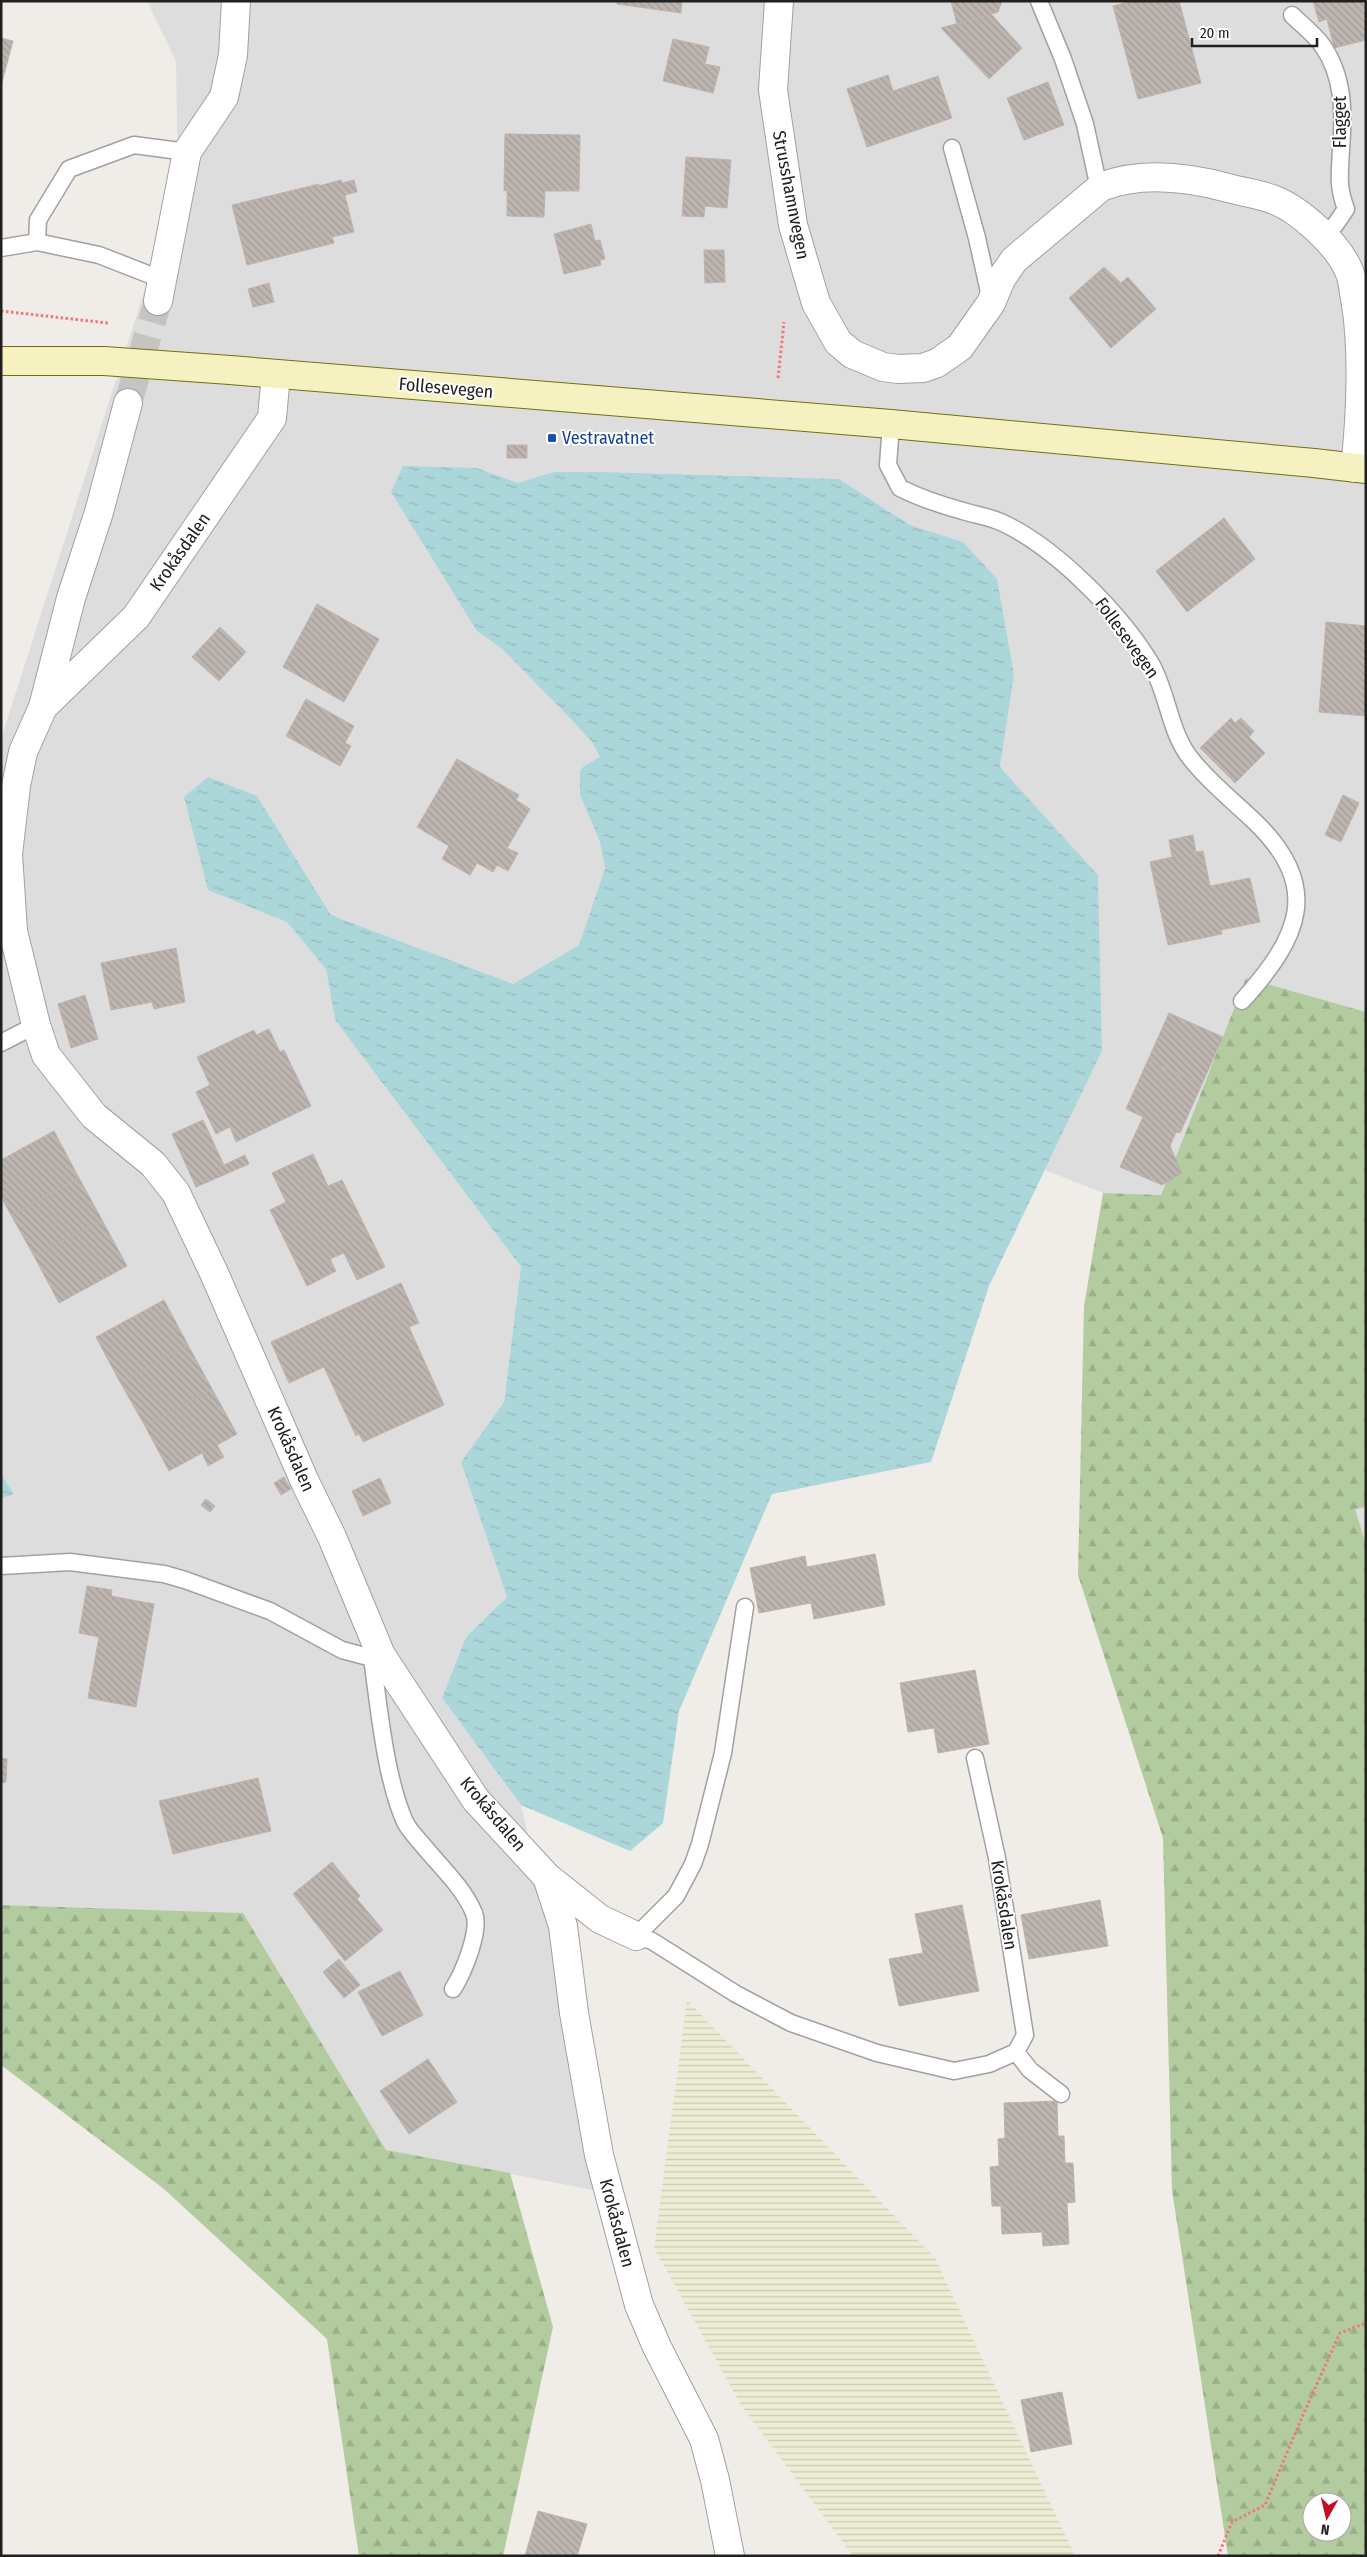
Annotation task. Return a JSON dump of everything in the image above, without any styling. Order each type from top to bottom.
[{"type":"main road","name":"Follesevegen","points":[[1,361],[104,361],[276,374],[891,424],[1361,468]]},
{"type":"street","points":[[161,290],[177,194],[187,152],[224,96],[233,55],[236,1]]},
{"type":"street","name":"Strusshamnvegen","points":[[779,1],[773,90],[793,225],[816,303],[838,342],[852,354],[883,367],[923,368],[937,363],[960,347],[991,303],[1001,280],[1014,260],[1101,187],[1114,182],[1145,177],[1172,177],[1208,182],[1274,200],[1304,219],[1322,235],[1350,271],[1356,302],[1361,468]]},
{"type":"street","name":"Krokåsdalen","points":[[43,707],[136,617],[272,418],[276,374]]},
{"type":"street","name":"Krokåsdalen","points":[[128,403],[99,512],[71,598],[43,707],[23,752],[16,786],[8,854],[13,931],[36,1025],[46,1054],[94,1116],[153,1164],[176,1193],[214,1273],[305,1482],[332,1537],[377,1657],[476,1800],[547,1877],[600,1919],[636,1936]]},
{"type":"street","name":"Krokåsdalen","points":[[547,1877],[563,1926],[574,2012],[599,2155],[639,2305],[657,2347],[704,2440],[716,2480],[730,2556]]},
{"type":"lane","points":[[1039,1],[1064,59],[1085,124],[1096,179],[1101,187]]},
{"type":"lane","name":"Flagget","points":[[1292,15],[1322,44],[1337,69],[1341,92],[1342,142],[1338,189],[1346,209],[1335,225],[1322,235]]},
{"type":"lane","points":[[36,242],[38,220],[69,169],[134,145],[187,152]]},
{"type":"lane","points":[[952,148],[977,238],[991,303]]},
{"type":"lane","points":[[1,248],[36,242],[99,254],[161,290]]},
{"type":"lane","name":"Follesevegen","points":[[891,424],[888,465],[900,488],[945,506],[1002,522],[1052,555],[1094,592],[1150,662],[1163,688],[1177,734],[1190,758],[1228,799],[1254,821],[1275,846],[1294,875],[1297,903],[1294,922],[1284,948],[1242,1001]]},
{"type":"lane","points":[[1,1043],[36,1025]]},
{"type":"lane","points":[[1,1566],[70,1562],[185,1580],[270,1611],[342,1650],[377,1657]]},
{"type":"lane","points":[[636,1936],[676,1896],[693,1864],[700,1844],[723,1753],[745,1607]]},
{"type":"lane","name":"Krokåsdalen","points":[[377,1657],[381,1723],[394,1786],[406,1823],[462,1893],[475,1915],[472,1945],[463,1974],[453,1989]]},
{"type":"lane","name":"Krokåsdalen","points":[[636,1936],[652,1941],[736,1994],[791,2023],[877,2053],[954,2071],[989,2064],[1016,2052],[1025,2035],[997,1858],[975,1758]]},
{"type":"lane","points":[[1016,2052],[1030,2070],[1061,2094]]},
{"type":"path","points":[[1218,2556],[1232,2522],[1265,2505],[1340,2333],[1366,2323]]},
{"type":"shaded area","points":[[147,1],[1366,1],[1366,1012],[1246,978],[1161,1195],[1103,1193],[1045,1170],[1102,1051],[1098,875],[1000,767],[1014,674],[963,542],[910,525],[839,479],[553,472],[518,483],[477,468],[477,631],[501,648],[566,714],[592,742],[600,757],[584,766],[580,795],[600,842],[605,868],[579,945],[513,984],[331,915],[257,796],[208,890],[287,922],[326,969],[335,1020],[521,1267],[504,1402],[461,1462],[507,1597],[466,1637],[442,1698],[521,1805],[614,2194],[386,2150],[243,1913],[1,1905],[1,1499],[14,1494],[1,1474],[1,739],[178,186],[176,61]]},
{"type":"shaded area","points":[[1366,1507],[1366,1545],[1355,1509]]},
{"type":"green space","points":[[1246,978],[1366,1012],[1366,2556],[1228,2556],[1172,2190],[1163,1838],[1078,1575],[1084,1306],[1103,1193],[1161,1195]]},
{"type":"green space","points":[[1,1905],[243,1913],[386,2150],[510,2173],[553,2327],[503,2556],[359,2556],[327,2339],[164,2189],[1,2065]]},
{"type":"green space","points":[[687,2000],[935,2258],[1075,2556],[853,2556],[741,2405],[654,2248]]},
{"type":"water","name":"Vestravatnet","points":[[403,466],[477,468],[518,483],[553,472],[839,479],[910,525],[963,542],[997,579],[1014,675],[1000,767],[1098,875],[1102,1051],[989,1286],[931,1462],[772,1494],[679,1711],[663,1823],[630,1851],[521,1805],[442,1698],[466,1637],[507,1597],[461,1462],[504,1402],[521,1267],[335,1020],[326,969],[287,922],[208,890],[184,797],[208,777],[257,796],[331,915],[513,984],[579,945],[605,868],[600,842],[580,795],[580,771],[584,766],[600,757],[592,742],[566,714],[501,648],[477,631],[391,492]]},
{"type":"water","points":[[1,1474],[14,1494],[1,1499]]},
{"type":"building","points":[[617,1],[682,1],[681,13],[617,4]]},
{"type":"building","points":[[951,1],[1002,1],[998,12],[957,24]]},
{"type":"building","points":[[1132,1],[1179,1],[1201,83],[1138,99],[1113,6]]},
{"type":"building","points":[[1313,1],[1366,1],[1366,40],[1334,48],[1327,19],[1319,22]]},
{"type":"building","points":[[991,14],[1022,48],[989,79],[941,28]]},
{"type":"building","points":[[1,38],[13,41],[1,86]]},
{"type":"building","points":[[673,39],[709,47],[705,64],[720,67],[713,93],[663,81]]},
{"type":"building","points":[[888,75],[893,91],[938,76],[952,118],[867,147],[847,89]]},
{"type":"building","points":[[1048,82],[1064,125],[1024,140],[1007,98]]},
{"type":"building","points":[[505,134],[580,135],[579,191],[545,191],[544,217],[507,216],[507,190],[504,191]]},
{"type":"building","points":[[686,157],[731,160],[727,208],[705,206],[704,217],[682,216]]},
{"type":"building","points":[[341,180],[342,183],[354,180],[357,192],[345,195],[354,232],[332,237],[334,243],[247,265],[232,205]]},
{"type":"building","points":[[591,224],[595,241],[600,240],[605,259],[600,260],[601,265],[564,274],[554,234]]},
{"type":"building","points":[[704,250],[724,250],[725,282],[705,283]]},
{"type":"building","points":[[1104,267],[1121,283],[1128,277],[1156,309],[1111,348],[1069,298]]},
{"type":"building","points":[[269,283],[274,302],[253,307],[248,289]]},
{"type":"building","points":[[507,445],[527,445],[527,458],[507,458]]},
{"type":"building","points":[[1224,518],[1255,559],[1187,612],[1156,571]]},
{"type":"building","points":[[317,604],[379,639],[344,702],[283,667]]},
{"type":"building","points":[[1326,622],[1366,626],[1366,716],[1319,712]]},
{"type":"building","points":[[220,627],[246,652],[219,681],[192,657]]},
{"type":"building","points":[[306,699],[354,726],[345,743],[351,746],[340,766],[286,736]]},
{"type":"building","points":[[1231,718],[1235,723],[1241,718],[1254,731],[1249,737],[1265,753],[1235,783],[1200,748]]},
{"type":"building","points":[[457,759],[519,795],[516,800],[530,809],[507,848],[518,853],[508,871],[497,865],[493,872],[477,863],[470,875],[442,859],[449,846],[417,827]]},
{"type":"building","points":[[1343,795],[1359,803],[1341,842],[1325,835]]},
{"type":"building","points":[[1193,835],[1196,852],[1203,851],[1210,886],[1250,878],[1260,922],[1221,930],[1222,934],[1168,945],[1150,862],[1172,857],[1169,840]]},
{"type":"building","points":[[176,948],[185,1002],[154,1009],[152,1002],[111,1010],[101,963]]},
{"type":"building","points":[[85,995],[98,1039],[71,1048],[58,1004]]},
{"type":"building","points":[[1169,1013],[1223,1037],[1202,1084],[1148,1060]]},
{"type":"building","points":[[269,1029],[280,1052],[284,1050],[311,1106],[236,1142],[230,1127],[216,1134],[196,1092],[210,1085],[197,1057],[254,1030],[256,1035]]},
{"type":"building","points":[[1148,1060],[1202,1084],[1180,1133],[1176,1132],[1170,1146],[1182,1173],[1162,1185],[1120,1167],[1143,1117],[1126,1109]]},
{"type":"building","points":[[203,1120],[224,1165],[245,1155],[249,1164],[196,1187],[172,1134]]},
{"type":"building","points":[[54,1131],[79,1178],[11,1215],[1,1197],[1,1160]]},
{"type":"building","points":[[313,1154],[328,1186],[342,1180],[385,1267],[357,1280],[344,1253],[330,1259],[336,1271],[307,1286],[270,1210],[286,1202],[272,1173]]},
{"type":"building","points":[[79,1178],[102,1220],[34,1256],[11,1215]]},
{"type":"building","points":[[102,1220],[127,1266],[59,1303],[34,1256]]},
{"type":"building","points":[[401,1283],[419,1323],[409,1327],[444,1405],[363,1442],[359,1434],[356,1436],[324,1367],[289,1383],[271,1342]]},
{"type":"building","points":[[164,1300],[188,1345],[120,1382],[96,1337]]},
{"type":"building","points":[[188,1345],[212,1389],[145,1426],[120,1382]]},
{"type":"building","points":[[212,1389],[237,1434],[217,1445],[224,1457],[208,1466],[202,1453],[169,1471],[145,1426]]},
{"type":"building","points":[[284,1477],[291,1489],[281,1495],[274,1483]]},
{"type":"building","points":[[380,1478],[391,1503],[363,1516],[352,1491]]},
{"type":"building","points":[[206,1499],[215,1506],[210,1512],[201,1505]]},
{"type":"building","points":[[875,1554],[885,1605],[814,1619],[811,1603],[759,1613],[750,1568],[805,1556],[807,1567]]},
{"type":"building","points":[[87,1586],[112,1590],[111,1596],[154,1604],[136,1707],[88,1698],[99,1637],[79,1633]]},
{"type":"building","points":[[975,1670],[989,1744],[938,1753],[934,1728],[908,1732],[900,1683]]},
{"type":"building","points":[[1,1758],[7,1759],[6,1782],[1,1783]]},
{"type":"building","points":[[258,1778],[271,1831],[173,1854],[159,1801]]},
{"type":"building","points":[[332,1862],[360,1896],[357,1899],[383,1930],[345,1961],[293,1894]]},
{"type":"building","points":[[1100,1900],[1108,1946],[1029,1959],[1021,1915]]},
{"type":"building","points":[[962,1905],[979,1991],[899,2006],[889,1959],[923,1953],[915,1914]]},
{"type":"building","points":[[339,1959],[360,1985],[344,1998],[323,1972]]},
{"type":"building","points":[[400,1971],[423,2015],[382,2036],[358,1992]]},
{"type":"building","points":[[428,2059],[457,2102],[409,2134],[380,2091]]},
{"type":"building","points":[[1057,2101],[1058,2136],[1064,2136],[1065,2163],[1073,2163],[1075,2202],[1067,2203],[1069,2244],[1043,2246],[1042,2232],[1002,2234],[1001,2206],[992,2206],[990,2167],[999,2166],[998,2139],[1005,2138],[1004,2103]]},
{"type":"building","points":[[1062,2392],[1072,2444],[1031,2452],[1021,2400]]},
{"type":"building","points":[[538,2511],[587,2524],[577,2556],[525,2556]]},
{"type":"tunnel","points":[[128,403],[158,301]]},
{"type":"place","name":"Vestravatnet","points":[[552,438]]}]
